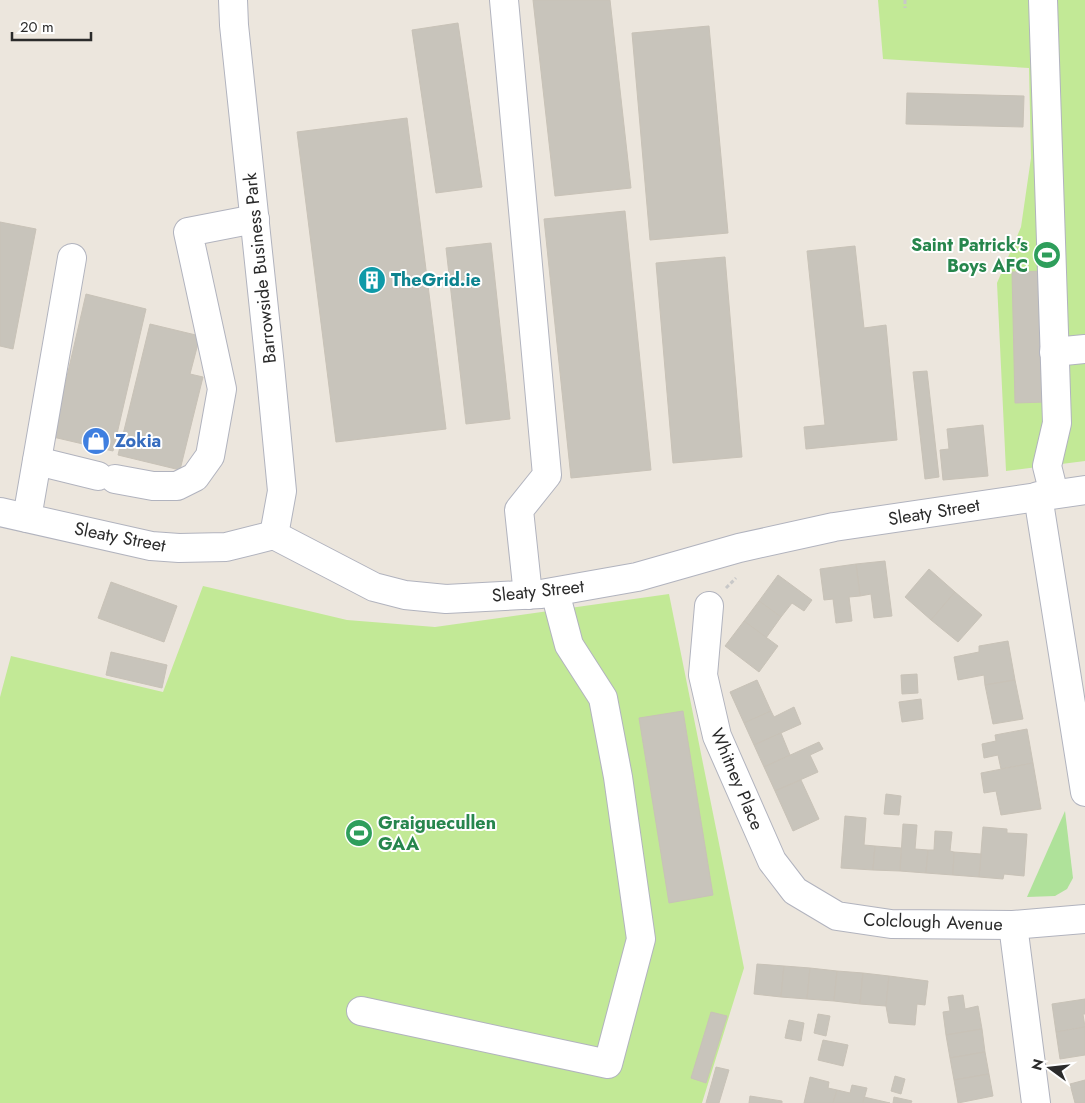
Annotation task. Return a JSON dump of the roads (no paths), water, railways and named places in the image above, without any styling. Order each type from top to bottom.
[{"type":"street","name":"Barrowside Business Park","points":[[233,0],[282,491],[274,535]]},
{"type":"street","points":[[504,0],[546,475],[519,510],[528,595]]},
{"type":"street","points":[[1042,0],[1057,423],[1047,466],[1046,495],[1085,792]]},
{"type":"street","points":[[37,461],[153,486],[176,486],[195,478],[210,456],[222,389],[188,232],[255,218]]},
{"type":"street","points":[[27,518],[72,258]]},
{"type":"street","points":[[1054,352],[1085,349]]},
{"type":"street","name":"Sleaty Street","points":[[0,512],[151,546],[179,548],[226,547],[274,535],[374,586],[405,595],[446,599],[555,592],[637,577],[739,548],[834,527],[1085,490]]},
{"type":"street","points":[[361,1011],[608,1064],[641,939],[618,777],[603,698],[569,645],[555,592]]},
{"type":"street","name":"Whitney Place","points":[[708,606],[703,676],[717,736],[772,861]]},
{"type":"street","name":"Colclough Avenue","points":[[772,861],[795,890],[837,916],[891,924],[1013,925],[1085,919]]},
{"type":"street","points":[[1013,925],[1036,1103]]},
{"type":"place","name":"Saint Patrick's Boys AFC","points":[[1047,255]]},
{"type":"place","name":"TheGrid.ie","points":[[372,280]]},
{"type":"place","name":"Zokia","points":[[96,441]]},
{"type":"place","name":"Graiguecullen GAA","points":[[359,833]]}]
